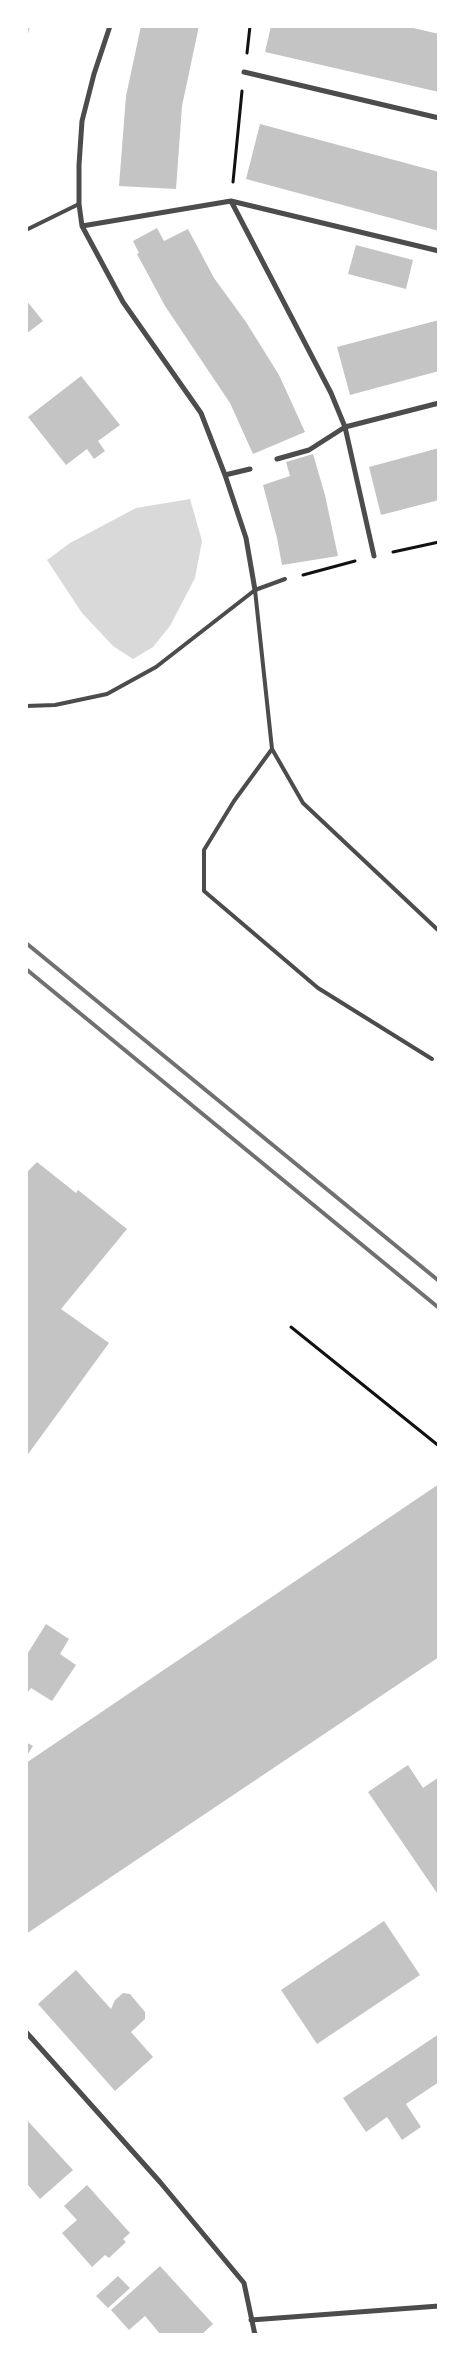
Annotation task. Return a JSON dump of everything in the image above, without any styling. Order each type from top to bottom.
[{"type":"street","points":[[110,26],[94,74],[82,121],[79,165],[79,204],[82,226],[123,302],[201,413],[225,475],[246,538],[255,590]]},
{"type":"street","points":[[244,72],[439,118]]},
{"type":"street","points":[[82,226],[231,200],[439,251]]},
{"type":"street","points":[[231,200],[330,393],[345,427],[374,556]]},
{"type":"street","points":[[277,459],[309,450],[345,427],[439,403]]},
{"type":"street","points":[[225,475],[250,469]]},
{"type":"street","points":[[26,2032],[160,2182],[244,2283],[255,2335]]},
{"type":"street","points":[[251,2320],[439,2306]]},
{"type":"lane","points":[[26,230],[79,204]]},
{"type":"lane","points":[[26,706],[55,705],[107,694],[156,667],[255,590],[285,579]]},
{"type":"lane","points":[[255,590],[272,749],[303,803],[439,931]]},
{"type":"lane","points":[[272,749],[234,801],[204,850],[204,892],[318,988],[432,1060]]},
{"type":"path","points":[[231,200],[250,26]]},
{"type":"path","points":[[291,1327],[439,1446]]},
{"type":"shaded area","points":[[190,499],[202,541],[195,578],[170,626],[153,647],[133,659],[113,646],[82,613],[47,560],[70,543],[136,508]]},
{"type":"building","points":[[26,26],[30,26],[27,38],[26,38]]},
{"type":"building","points":[[141,26],[199,26],[182,106],[176,189],[119,186],[126,96]]},
{"type":"building","points":[[271,26],[405,26],[439,34],[439,92],[265,52]]},
{"type":"building","points":[[260,124],[439,172],[439,231],[246,179]]},
{"type":"building","points":[[157,228],[164,241],[188,229],[214,278],[246,322],[279,375],[305,432],[253,454],[230,403],[165,306],[137,254],[139,253],[133,241]]},
{"type":"building","points":[[356,245],[413,260],[406,289],[348,274]]},
{"type":"building","points":[[26,300],[43,321],[26,334]]},
{"type":"building","points":[[439,320],[439,371],[350,395],[337,347]]},
{"type":"building","points":[[81,376],[120,425],[98,441],[105,451],[94,459],[87,449],[66,465],[28,417]]},
{"type":"building","points":[[439,448],[439,500],[381,515],[369,467]]},
{"type":"building","points":[[313,454],[325,495],[338,556],[282,565],[263,485],[290,476],[286,462]]},
{"type":"building","points":[[37,1162],[76,1193],[78,1190],[127,1229],[61,1309],[109,1343],[26,1457],[26,1173]]},
{"type":"building","points":[[439,1484],[439,1657],[26,1934],[26,1763]]},
{"type":"building","points":[[46,1624],[69,1639],[60,1654],[76,1665],[52,1701],[31,1688],[28,1692],[26,1690],[26,1656]]},
{"type":"building","points":[[26,1742],[33,1746],[26,1757]]},
{"type":"building","points":[[408,1765],[423,1788],[439,1777],[439,1896],[368,1792]]},
{"type":"building","points":[[384,1921],[420,1975],[317,2044],[281,1990]]},
{"type":"building","points":[[76,1970],[111,2009],[115,2000],[123,1993],[130,1994],[145,2012],[145,2019],[131,2032],[153,2057],[115,2091],[38,2004]]},
{"type":"building","points":[[439,2034],[439,2082],[406,2104],[421,2127],[402,2140],[387,2117],[366,2132],[343,2098]]},
{"type":"building","points":[[26,2119],[73,2170],[40,2199],[28,2185],[26,2187]]},
{"type":"building","points":[[87,2185],[130,2233],[123,2239],[126,2242],[109,2258],[105,2255],[92,2267],[62,2233],[77,2220],[64,2206]]},
{"type":"building","points":[[160,2266],[213,2324],[201,2335],[161,2335],[145,2316],[129,2330],[111,2310]]},
{"type":"building","points":[[118,2276],[130,2288],[108,2308],[96,2296]]},
{"type":"railway","points":[[26,943],[439,1281]]},
{"type":"railway","points":[[26,969],[439,1308]]}]
